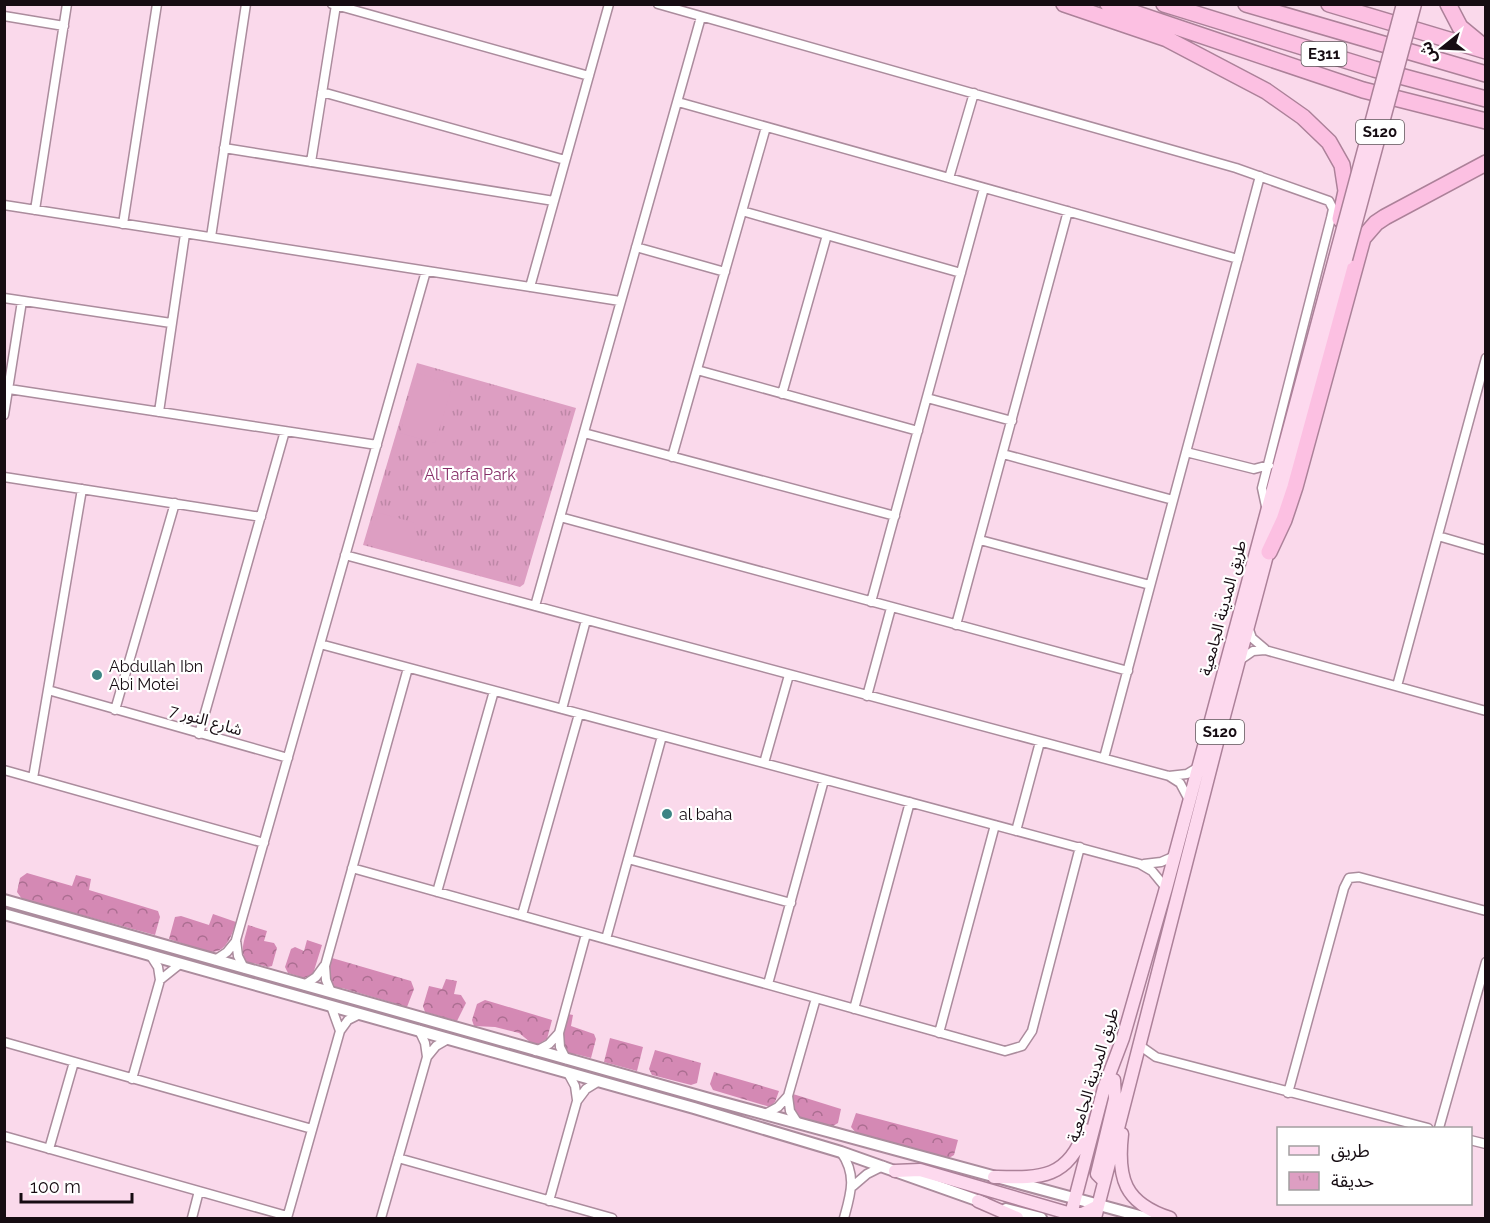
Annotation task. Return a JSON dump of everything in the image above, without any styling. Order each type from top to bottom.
[{"type":"highway","points":[[1064,4],[1167,39],[1266,91],[1320,132],[1337,153],[1345,178],[1341,259]]},
{"type":"highway","points":[[1108,4],[1363,90],[1485,121]]},
{"type":"highway","name":"E311","points":[[1164,4],[1374,69],[1485,99]]},
{"type":"highway","name":"E311","points":[[1246,4],[1485,74]]},
{"type":"highway","points":[[1329,4],[1485,50]]},
{"type":"highway","points":[[1448,4],[1460,27],[1485,50]]},
{"type":"highway","points":[[1269,552],[1282,525],[1295,487],[1363,238],[1377,222],[1485,164]]},
{"type":"main road","name":"طريق المدينة الجامعية","points":[[1083,1214],[1104,1179],[1269,552],[1403,4]]},
{"type":"main road","name":"طريق المدينة الجامعية","points":[[1083,1214],[1114,1064],[1175,856],[1267,511],[1415,4]]},
{"type":"main road","points":[[4,900],[536,1051],[994,1177],[1083,1214]]},
{"type":"main road","points":[[4,914],[604,1082],[841,1152],[978,1201],[1017,1218]]},
{"type":"main road","points":[[118,947],[121,940],[143,945],[157,944]]},
{"type":"main road","points":[[604,1082],[621,1082],[654,1090],[662,1085]]},
{"type":"main road","points":[[994,1177],[1030,1178],[1059,1169],[1077,1149],[1093,1107],[1109,1084]]},
{"type":"main road","points":[[1104,1179],[1097,1174],[1115,1099],[1109,1084]]},
{"type":"main road","points":[[1121,1112],[1119,1162],[1125,1185],[1139,1204],[1170,1218]]},
{"type":"main road","points":[[895,1171],[920,1170],[1083,1214],[1147,1218]]},
{"type":"main road","points":[[978,1201],[1041,1218]]},
{"type":"street","points":[[35,210],[67,4]]},
{"type":"street","points":[[123,224],[157,4]]},
{"type":"street","points":[[211,237],[246,4]]},
{"type":"street","points":[[530,287],[609,4]]},
{"type":"street","points":[[658,4],[1260,176],[1329,201],[1333,209],[1264,482],[1262,494],[1267,511]]},
{"type":"street","points":[[311,162],[334,5],[589,76]]},
{"type":"street","points":[[4,16],[64,26]]},
{"type":"street","points":[[535,606],[701,17]]},
{"type":"street","points":[[322,92],[565,160]]},
{"type":"street","points":[[949,178],[974,93]]},
{"type":"street","points":[[678,102],[1238,259]]},
{"type":"street","points":[[672,457],[766,127]]},
{"type":"street","points":[[224,148],[554,201]]},
{"type":"street","points":[[1104,758],[1260,176]]},
{"type":"street","points":[[871,602],[984,188]]},
{"type":"street","points":[[4,205],[620,301]]},
{"type":"street","points":[[742,211],[961,273]]},
{"type":"street","points":[[956,625],[1068,212]]},
{"type":"street","points":[[159,412],[185,234]]},
{"type":"street","points":[[782,394],[827,235]]},
{"type":"street","points":[[636,247],[725,272]]},
{"type":"street","points":[[244,968],[238,956],[237,940],[426,271]]},
{"type":"street","points":[[4,298],[171,323]]},
{"type":"street","points":[[4,415],[22,301]]},
{"type":"street","points":[[1398,686],[1485,357]]},
{"type":"street","points":[[697,370],[918,430]]},
{"type":"street","points":[[9,389],[377,445]]},
{"type":"street","points":[[927,398],[1012,421]]},
{"type":"street","points":[[199,734],[285,431]]},
{"type":"street","points":[[584,433],[895,516]]},
{"type":"street","points":[[1186,452],[1254,469],[1269,465]]},
{"type":"street","points":[[1003,454],[1173,500]]},
{"type":"street","points":[[1254,469],[1264,482]]},
{"type":"street","points":[[4,477],[261,517]]},
{"type":"street","points":[[33,778],[82,489]]},
{"type":"street","points":[[116,710],[174,503]]},
{"type":"street","points":[[560,517],[1128,671]]},
{"type":"street","points":[[1438,536],[1485,550]]},
{"type":"street","points":[[980,540],[1150,585]]},
{"type":"street","points":[[345,555],[1169,776],[1180,783],[1189,800]]},
{"type":"street","points":[[867,696],[891,608]]},
{"type":"street","points":[[562,709],[586,620]]},
{"type":"street","points":[[1248,626],[1252,638],[1265,650]]},
{"type":"street","points":[[320,644],[1140,864],[1152,870],[1166,888]]},
{"type":"street","points":[[1239,661],[1253,651],[1265,650],[1485,711]]},
{"type":"street","points":[[331,992],[326,980],[325,966],[408,668]]},
{"type":"street","points":[[764,764],[789,675]]},
{"type":"street","name":"شارع النور 7","points":[[48,690],[288,758]]},
{"type":"street","points":[[437,892],[494,691]]},
{"type":"street","points":[[522,915],[579,714]]},
{"type":"street","points":[[606,939],[662,736]]},
{"type":"street","points":[[1016,831],[1040,742]]},
{"type":"street","points":[[1169,776],[1187,774],[1197,768]]},
{"type":"street","points":[[4,770],[264,843]]},
{"type":"street","points":[[768,984],[824,780]]},
{"type":"street","points":[[854,1008],[910,802]]},
{"type":"street","points":[[939,1033],[995,825]]},
{"type":"street","points":[[352,868],[1000,1051],[1016,1048],[1026,1041],[1033,1025],[1080,848]]},
{"type":"street","points":[[1140,864],[1161,862],[1175,856]]},
{"type":"street","points":[[628,859],[791,903]]},
{"type":"street","points":[[1288,1093],[1344,888],[1349,879],[1359,878],[1485,910]]},
{"type":"street","points":[[566,1059],[560,1047],[559,1033],[586,933]]},
{"type":"street","points":[[215,960],[227,952],[237,940]]},
{"type":"street","points":[[132,1079],[160,980],[158,967],[151,956]]},
{"type":"street","points":[[1438,1127],[1485,962]]},
{"type":"street","points":[[160,980],[180,964]]},
{"type":"street","points":[[304,984],[316,977],[325,966]]},
{"type":"street","points":[[797,1122],[790,1111],[788,1096],[816,998]]},
{"type":"street","points":[[331,1006],[340,1031]]},
{"type":"street","points":[[4,1136],[287,1217],[340,1031],[348,1020],[360,1014]]},
{"type":"street","points":[[381,1218],[427,1057],[425,1043],[418,1030]]},
{"type":"street","points":[[536,1051],[549,1044],[559,1033]]},
{"type":"street","points":[[427,1057],[436,1046],[448,1039]]},
{"type":"street","points":[[4,1042],[312,1130]]},
{"type":"street","points":[[1139,1045],[1156,1057],[1424,1127]]},
{"type":"street","points":[[1135,1061],[1156,1057]]},
{"type":"street","points":[[49,1149],[74,1062]]},
{"type":"street","points":[[568,1073],[575,1086],[577,1101]]},
{"type":"street","points":[[549,1201],[577,1101],[586,1089],[604,1082]]},
{"type":"street","points":[[765,1114],[778,1107],[788,1096]]},
{"type":"street","points":[[841,1152],[850,1168],[853,1186],[844,1218]]},
{"type":"street","points":[[399,1158],[612,1218]]},
{"type":"street","points":[[853,1186],[867,1174],[883,1166]]},
{"type":"street","points":[[192,1218],[199,1191]]},
{"type":"green space","name":"Al Tarfa Park","points":[[417,363],[576,408],[524,584],[520,587],[363,545]]},
{"type":"green space","points":[[418,373],[453,384],[435,443],[400,433]]},
{"type":"green space","points":[[376,512],[416,523],[408,553],[367,544]]},
{"type":"green space","points":[[27,873],[72,886],[76,875],[91,879],[89,890],[158,911],[160,917],[155,935],[22,899],[17,892],[20,878]]},
{"type":"green space","points":[[213,914],[236,922],[225,946],[219,950],[203,951],[169,939],[175,917],[181,916],[209,925]]},
{"type":"green space","points":[[248,925],[267,931],[264,941],[274,943],[277,948],[272,966],[253,963],[250,965],[246,961],[243,947]]},
{"type":"green space","points":[[307,940],[322,945],[313,974],[300,980],[298,976],[288,973],[285,967],[291,949],[295,947],[304,951]]},
{"type":"green space","points":[[332,958],[411,981],[414,989],[407,1007],[342,988],[336,990],[329,979]]},
{"type":"green space","points":[[446,979],[457,981],[454,994],[461,995],[466,1003],[457,1021],[425,1012],[423,1006],[429,986],[442,989]]},
{"type":"green space","points":[[485,1000],[552,1020],[547,1039],[535,1046],[519,1033],[495,1027],[474,1026],[472,1020],[477,1004]]},
{"type":"green space","points":[[568,1014],[573,1015],[571,1026],[594,1034],[596,1039],[591,1058],[575,1054],[573,1057],[568,1056],[561,1041]]},
{"type":"green space","points":[[610,1038],[643,1047],[637,1071],[604,1062]]},
{"type":"green space","points":[[655,1050],[701,1063],[697,1083],[691,1085],[652,1075],[649,1069]]},
{"type":"green space","points":[[714,1072],[779,1091],[775,1102],[770,1107],[713,1090],[710,1084]]},
{"type":"green space","points":[[793,1094],[841,1109],[838,1123],[833,1126],[805,1119],[799,1120],[790,1101]]},
{"type":"green space","points":[[856,1113],[958,1140],[954,1155],[949,1158],[856,1133],[851,1127]]},
{"type":"place","name":"Abdullah Ibn Abi Motei","points":[[97,675]]},
{"type":"place","name":"al baha","points":[[667,814]]}]
